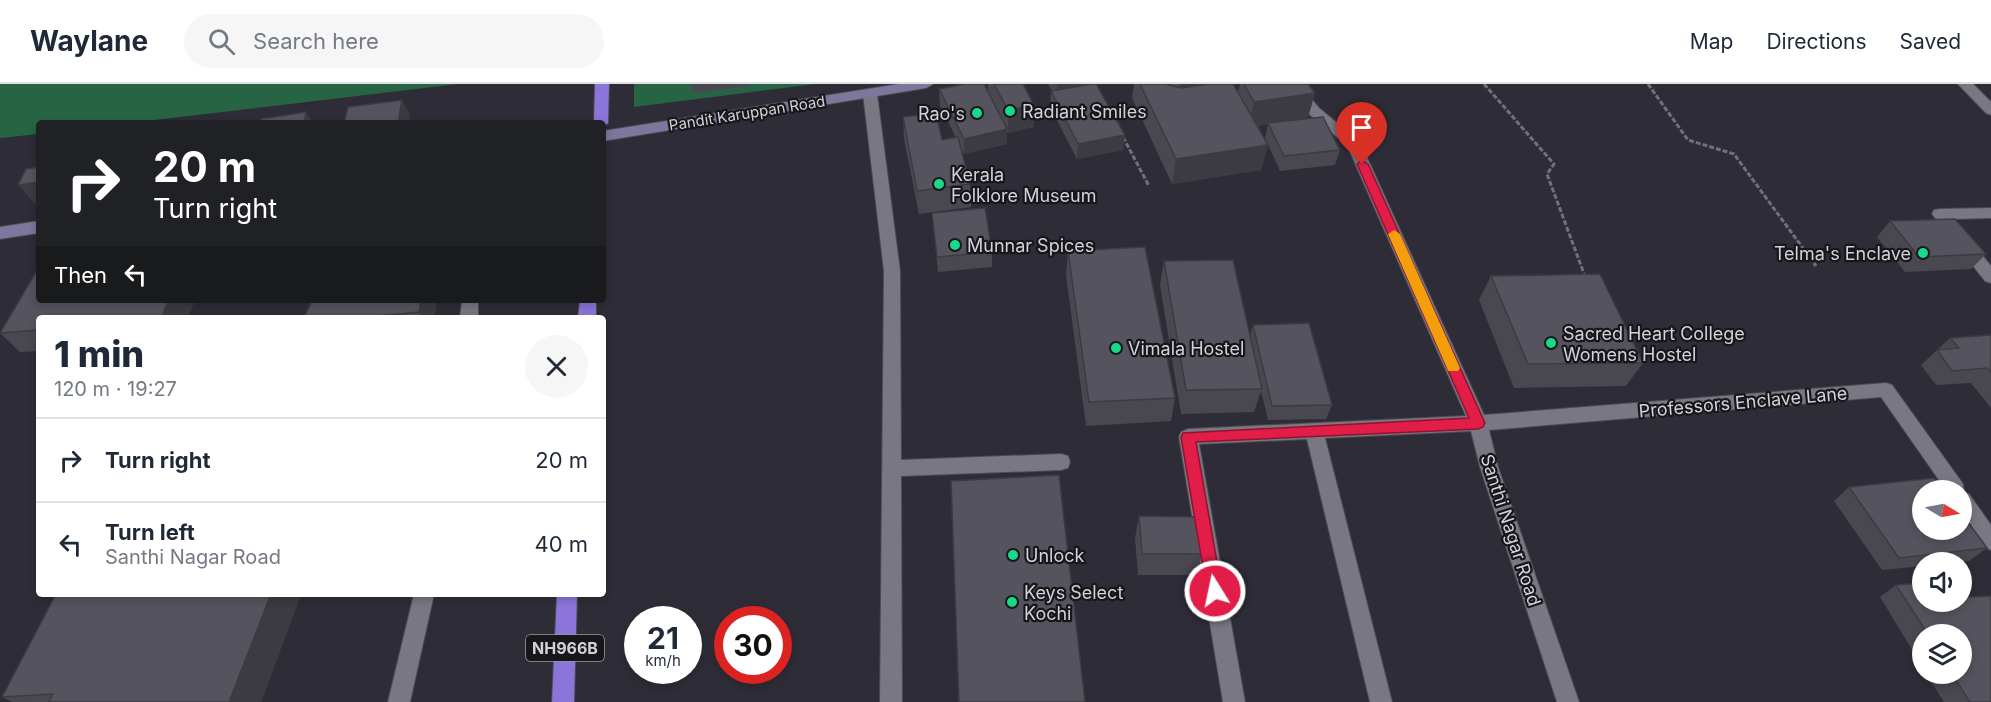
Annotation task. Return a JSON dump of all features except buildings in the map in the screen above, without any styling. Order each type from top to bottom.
[{"type":"highway","points":[[601,120],[602,84]]},
{"type":"highway","name":"NH966B","points":[[562,702],[567,597]]},
{"type":"main road","name":"Pandit Karuppan Road","points":[[606,136],[926,84]]},
{"type":"main road","points":[[0,233],[36,227]]},
{"type":"street","name":"Santhi Nagar Road","points":[[1292,84],[1314,111],[1353,142],[1478,423],[1489,467],[1568,702]]},
{"type":"street","points":[[1965,84],[1991,110]]},
{"type":"street","points":[[870,94],[892,271],[891,702]]},
{"type":"street","points":[[1991,213],[1941,214],[1991,277]]},
{"type":"street","name":"Professors Enclave Lane","points":[[1478,423],[1886,390],[1949,480]]},
{"type":"street","points":[[1234,702],[1188,437],[1478,423]]},
{"type":"street","points":[[1314,431],[1381,702]]},
{"type":"street","points":[[891,468],[1061,462]]},
{"type":"street","points":[[1972,514],[1991,541]]},
{"type":"street","points":[[399,702],[423,597]]},
{"type":"path","points":[[1484,84],[1554,164],[1547,174],[1588,283]]},
{"type":"path","points":[[1648,84],[1688,140],[1734,154],[1816,266]]},
{"type":"path","points":[[1122,135],[1149,186]]},
{"type":"green space","points":[[0,84],[458,84],[154,120],[36,120],[36,134],[0,138]]},
{"type":"green space","points":[[634,84],[815,84],[634,107]]},
{"type":"slow traffic","points":[[1394,234],[1453,368]]},
{"type":"place","name":"Radiant Smiles","points":[[1010,111]]},
{"type":"place","name":"Rao's","points":[[977,113]]},
{"type":"place","name":"Kerala Folklore Museum","points":[[939,184]]},
{"type":"place","name":"Munnar Spices","points":[[955,245]]},
{"type":"place","name":"Telma's Enclave","points":[[1923,253]]},
{"type":"place","name":"Sacred Heart College Womens Hostel","points":[[1551,343]]},
{"type":"place","name":"Vimala Hostel","points":[[1116,348]]},
{"type":"place","name":"Unlock","points":[[1013,555]]},
{"type":"place","name":"Keys Select Kochi","points":[[1012,602]]},
{"type":"route","points":[[1215,591],[1188,437],[1478,423],[1362,164]]}]
